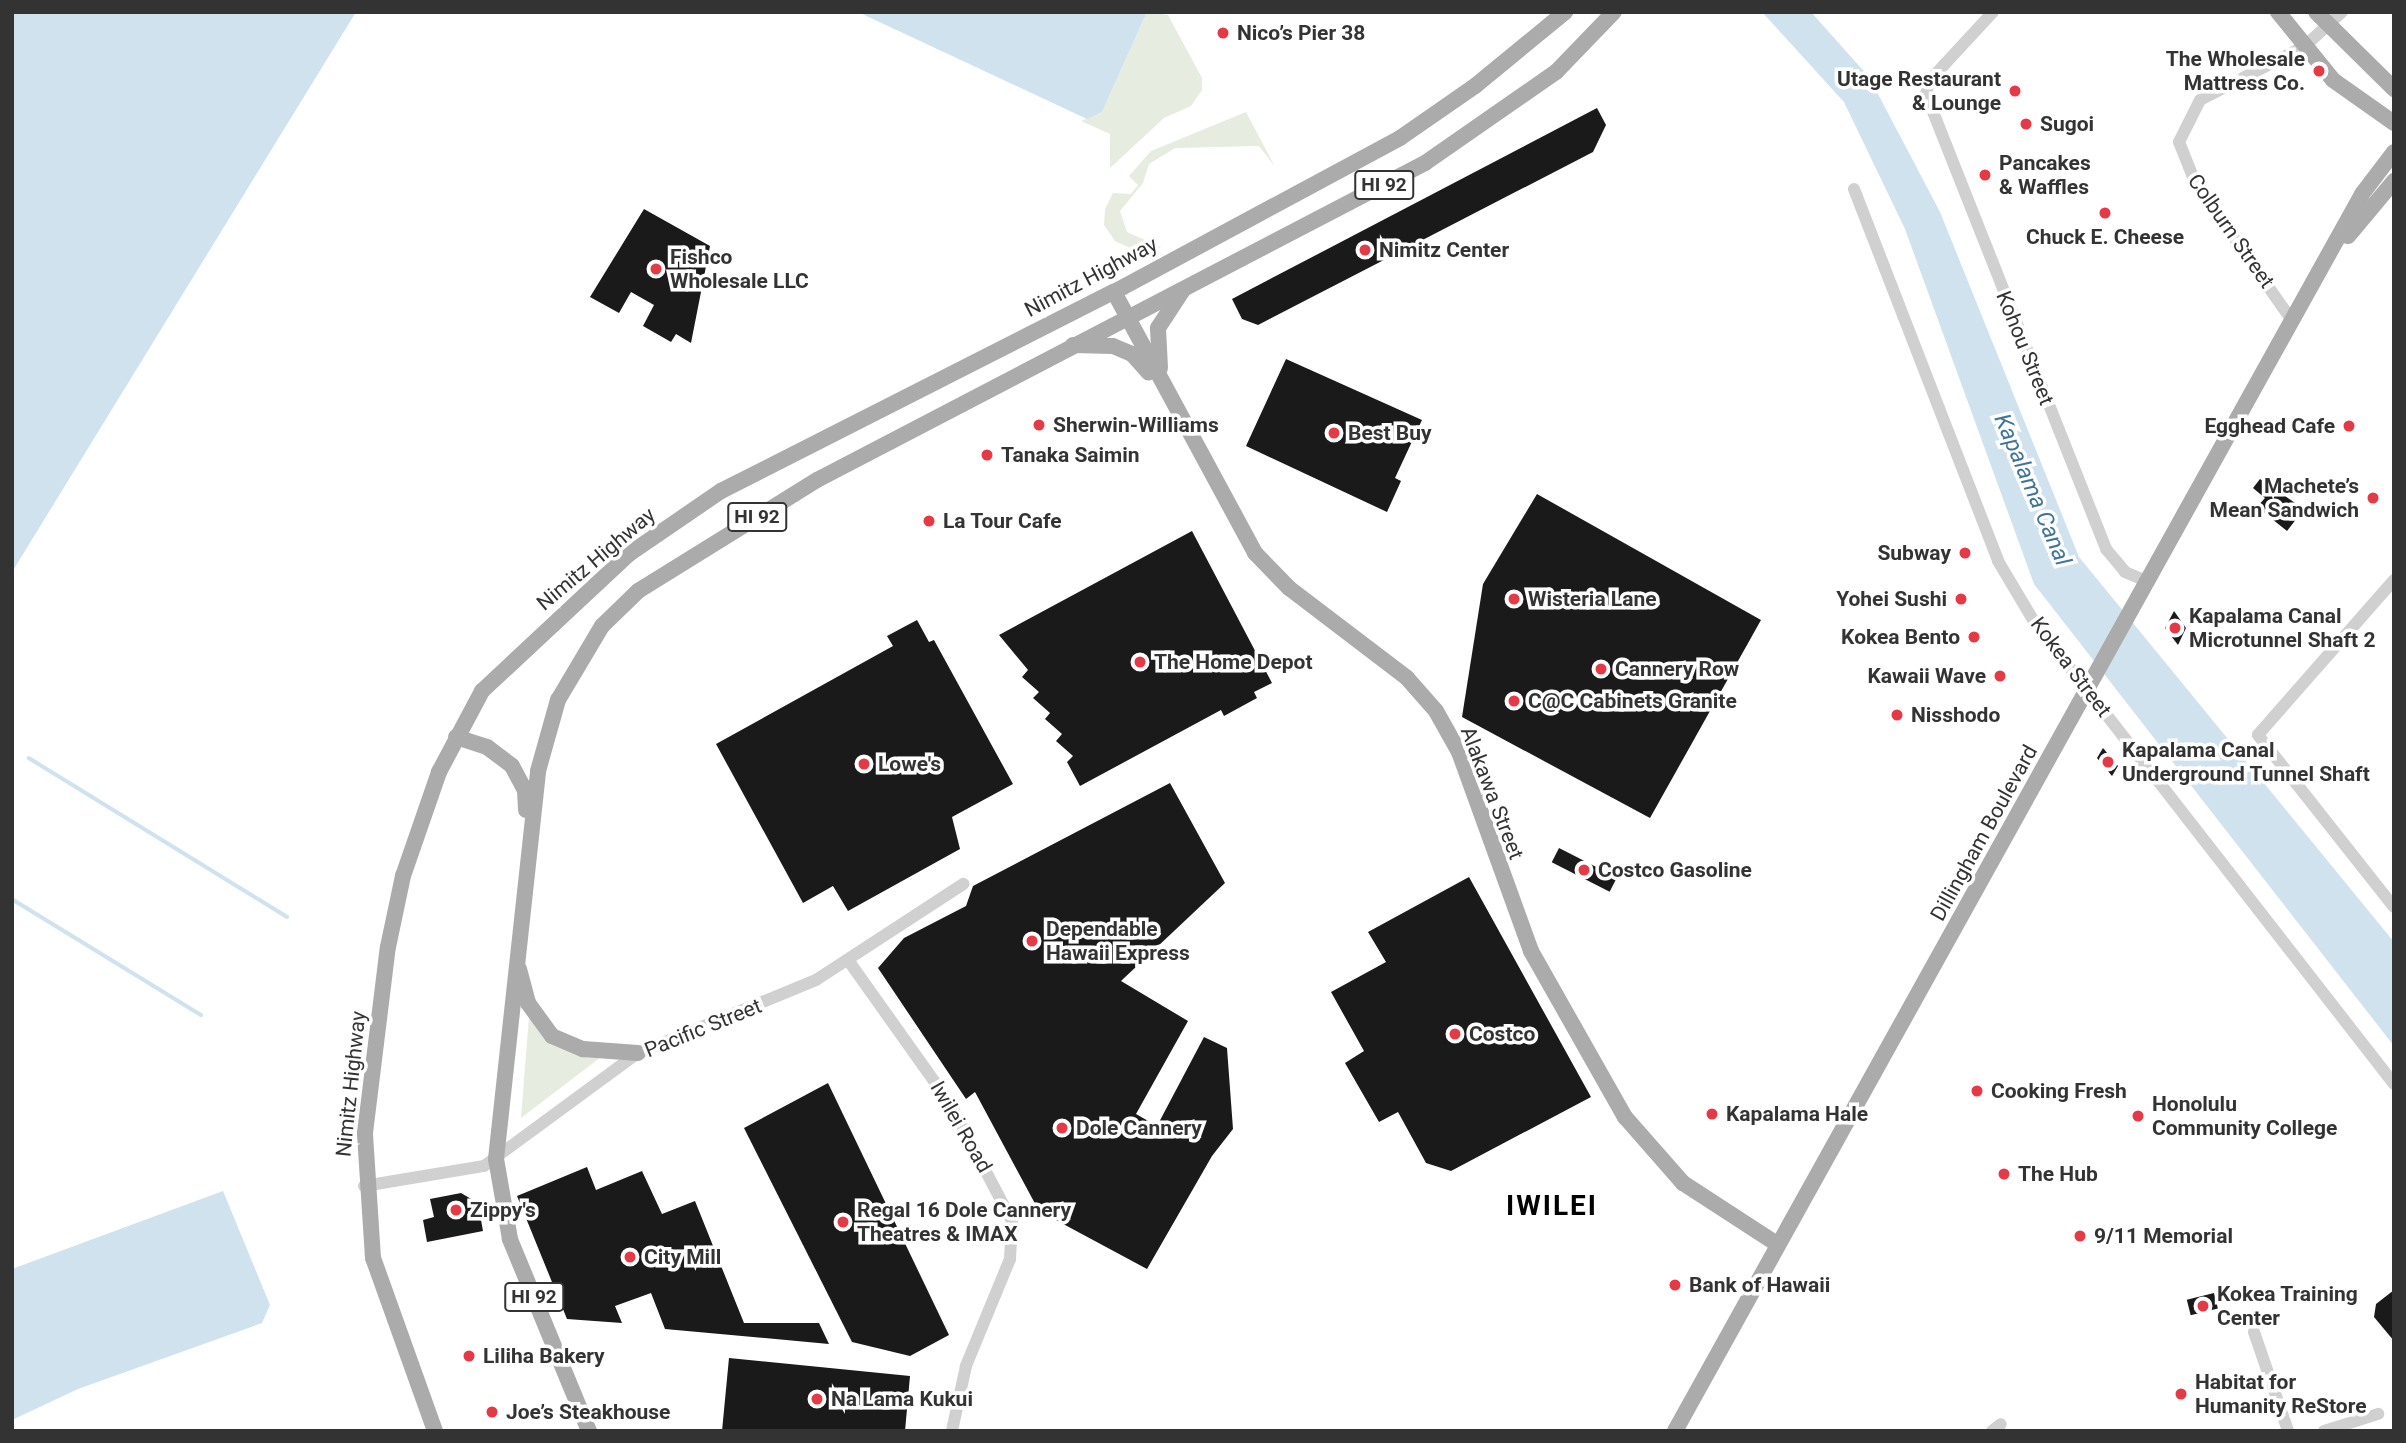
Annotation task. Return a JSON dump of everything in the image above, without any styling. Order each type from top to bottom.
[{"type":"main road","name":"Nimitz Highway","points":[[435,1431],[382,1291],[365,1186],[367,1110],[393,920],[423,811],[456,737],[493,678],[671,523],[720,491],[1114,292],[1400,138],[1475,86],[1564,12]]},
{"type":"main road","name":"HI 92","points":[[589,1431],[510,1239],[496,1159],[530,840],[551,715],[579,659],[627,600],[817,480],[1125,315],[1184,290],[1425,163],[1494,119],[1556,72],[1614,12]]},
{"type":"main road","points":[[2278,12],[2305,46],[2353,97],[2394,123]]},
{"type":"main road","points":[[2316,12],[2328,28],[2394,89]]},
{"type":"main road","name":"Dillingham Boulevard","points":[[1675,1431],[1777,1244],[2331,257],[2362,194],[2394,152]]},
{"type":"main road","name":"Dillingham Boulevard","points":[[2331,257],[2394,181]]},
{"type":"main road","points":[[1165,391],[1156,351],[1158,328],[1184,290]]},
{"type":"main road","name":"Alakawa Street","points":[[1114,292],[1165,391],[1255,553],[1289,588],[1401,672],[1436,711],[1459,752],[1531,951],[1637,1133],[1683,1183],[1777,1244]]},
{"type":"main road","points":[[1070,345],[1113,346],[1132,354],[1165,391]]},
{"type":"main road","points":[[456,737],[487,747],[512,766],[525,790],[530,840]]},
{"type":"main road","points":[[516,957],[528,1003],[552,1036],[583,1049],[638,1053]]},
{"type":"street","name":"Kohou Street","points":[[1993,12],[1929,81],[1926,93],[2106,549],[2125,572],[2150,582]]},
{"type":"street","name":"Colburn Street","points":[[2293,322],[2195,182],[2179,142],[2200,100],[2305,46],[2328,28],[2342,12]]},
{"type":"street","name":"Kokea Street","points":[[1854,189],[1998,561],[2035,623],[2394,1084]]},
{"type":"street","points":[[2394,580],[2258,735],[2394,907]]},
{"type":"street","name":"Pacific Street","points":[[365,1186],[484,1166],[638,1053],[785,995],[848,960],[963,884]]},
{"type":"street","name":"Iwilei Road","points":[[848,960],[955,1111],[1012,1221],[1010,1259],[966,1366],[952,1431]]},
{"type":"street","points":[[2254,1332],[2288,1431]]},
{"type":"street","points":[[2324,1431],[2378,1414]]},
{"type":"shaded area","points":[[1147,12],[1168,15],[1202,78],[1202,90],[1191,106],[1164,118],[1110,168],[1110,134],[1081,121],[1102,112]]},
{"type":"shaded area","points":[[1246,112],[1275,167],[1259,146],[1175,148],[1149,164],[1143,183],[1120,211],[1127,232],[1161,247],[1143,254],[1115,241],[1104,225],[1105,209],[1113,193],[1131,194],[1138,185],[1129,176],[1151,151]]},
{"type":"shaded area","points":[[529,1017],[605,1054],[521,1118]]},
{"type":"water","points":[[12,12],[356,12],[12,572]]},
{"type":"water","points":[[858,12],[1147,12],[1102,112],[1087,119]]},
{"type":"water","name":"Kapalama Canal","points":[[1762,12],[1811,12],[1869,77],[1940,212],[2079,557],[2394,942],[2394,1046],[2034,584],[1905,229],[1844,102]]},
{"type":"water","points":[[223,1191],[270,1305],[262,1323],[78,1389],[12,1420],[12,1269]]},
{"type":"building","name":"Nimitz Center","points":[[1597,108],[1606,125],[1593,152],[1258,325],[1242,319],[1232,299]]},
{"type":"building","name":"Fishco Wholesale LLC","points":[[644,209],[710,246],[691,343],[676,334],[671,342],[643,326],[654,305],[631,292],[619,313],[590,297]]},
{"type":"building","name":"Best Buy","points":[[1286,359],[1422,420],[1395,478],[1401,481],[1387,512],[1246,446]]},
{"type":"building","points":[[2260,479],[2304,509],[2287,531],[2257,507],[2265,498],[2253,488]]},
{"type":"building","name":"Cannery Row","points":[[1537,494],[1761,620],[1650,818],[1462,717],[1483,584]]},
{"type":"building","name":"The Home Depot","points":[[1192,531],[1272,683],[1254,692],[1257,698],[1224,716],[1221,710],[1080,786],[1067,762],[1073,756],[1056,741],[1062,734],[1045,719],[1050,713],[1033,698],[1039,692],[1022,677],[1028,670],[999,635]]},
{"type":"building","name":"Kapalama Canal Microtunnel Shaft 2","points":[[2174,611],[2186,628],[2178,645],[2165,628]]},
{"type":"building","name":"Lowe's","points":[[917,620],[929,642],[934,640],[1013,784],[952,817],[960,849],[848,911],[833,886],[803,903],[716,744],[893,646],[887,636]]},
{"type":"building","name":"Kapalama Canal Underground Tunnel Shaft","points":[[2103,748],[2118,766],[2112,776],[2097,758]]},
{"type":"building","points":[[1170,783],[1225,883],[1121,981],[1188,1021],[1136,1114],[1157,1126],[1204,1037],[1227,1048],[1233,1129],[1212,1156],[1147,1269],[1039,1211],[975,1092],[966,1099],[878,968],[904,938],[966,906],[973,886]]},
{"type":"building","name":"Costco Gasoline","points":[[1559,848],[1617,878],[1610,892],[1552,862]]},
{"type":"building","name":"Costco","points":[[1469,877],[1591,1097],[1451,1171],[1426,1163],[1398,1112],[1379,1122],[1345,1063],[1364,1051],[1331,992],[1386,962],[1368,932]]},
{"type":"building","name":"Regal 16 Dole Cannery Theatres & IMAX","points":[[828,1083],[949,1335],[910,1356],[852,1342],[744,1128]]},
{"type":"building","name":"City Mill","points":[[587,1167],[596,1190],[642,1171],[662,1214],[695,1201],[744,1323],[819,1323],[829,1344],[665,1329],[651,1293],[615,1306],[622,1323],[567,1319],[517,1196]]},
{"type":"building","name":"Zippy's","points":[[461,1193],[478,1203],[483,1231],[427,1242],[423,1220],[434,1217],[430,1199]]},
{"type":"building","points":[[2394,1290],[2394,1341],[2374,1317],[2376,1304]]},
{"type":"building","name":"Kokea Training Center","points":[[2214,1293],[2218,1309],[2191,1315],[2187,1300]]},
{"type":"building","name":"Na Lama Kukui","points":[[729,1358],[910,1376],[905,1431],[722,1431]]},
{"type":"waterway","points":[[29,758],[287,917]]},
{"type":"waterway","points":[[12,899],[201,1015]]},
{"type":"place","name":"Nico’s Pier 38","points":[[1223,33]]},
{"type":"place","name":"The Wholesale Mattress Co.","points":[[2319,71]]},
{"type":"place","name":"Utage Restaurant & Lounge","points":[[2015,91]]},
{"type":"place","name":"Sugoi","points":[[2026,124]]},
{"type":"place","name":"Pancakes & Waffles","points":[[1985,175]]},
{"type":"place","name":"Chuck E. Cheese","points":[[2105,213]]},
{"type":"place","name":"Nimitz Center","points":[[1365,250]]},
{"type":"place","name":"Fishco Wholesale LLC","points":[[656,269]]},
{"type":"place","name":"Sherwin-Williams","points":[[1039,425]]},
{"type":"place","name":"Egghead Cafe","points":[[2349,426]]},
{"type":"place","name":"Best Buy","points":[[1334,433]]},
{"type":"place","name":"Tanaka Saimin","points":[[987,455]]},
{"type":"place","name":"Machete’s Mean Sandwich","points":[[2373,498]]},
{"type":"place","name":"La Tour Cafe","points":[[929,521]]},
{"type":"place","name":"Subway","points":[[1965,553]]},
{"type":"place","name":"Wisteria Lane","points":[[1514,599]]},
{"type":"place","name":"Yohei Sushi","points":[[1961,599]]},
{"type":"place","name":"Kapalama Canal Microtunnel Shaft 2","points":[[2175,628]]},
{"type":"place","name":"Kokea Bento","points":[[1974,637]]},
{"type":"place","name":"The Home Depot","points":[[1140,662]]},
{"type":"place","name":"Cannery Row","points":[[1601,669]]},
{"type":"place","name":"Kawaii Wave","points":[[2000,676]]},
{"type":"place","name":"C@C Cabinets Granite","points":[[1514,701]]},
{"type":"place","name":"Nisshodo","points":[[1897,715]]},
{"type":"place","name":"Kapalama Canal Underground Tunnel Shaft","points":[[2108,762]]},
{"type":"place","name":"Lowe's","points":[[864,764]]},
{"type":"place","name":"Costco Gasoline","points":[[1584,870]]},
{"type":"place","name":"Dependable Hawaii Express","points":[[1032,941]]},
{"type":"place","name":"Costco","points":[[1455,1034]]},
{"type":"place","name":"Cooking Fresh","points":[[1977,1091]]},
{"type":"place","name":"Kapalama Hale","points":[[1712,1114]]},
{"type":"place","name":"Honolulu Community College","points":[[2138,1116]]},
{"type":"place","name":"Dole Cannery","points":[[1062,1128]]},
{"type":"place","name":"The Hub","points":[[2004,1174]]},
{"type":"place","name":"Zippy's","points":[[456,1210]]},
{"type":"place","name":"Regal 16 Dole Cannery Theatres & IMAX","points":[[843,1222]]},
{"type":"place","name":"9/11 Memorial","points":[[2080,1236]]},
{"type":"place","name":"City Mill","points":[[630,1257]]},
{"type":"place","name":"Bank of Hawaii","points":[[1675,1285]]},
{"type":"place","name":"Kokea Training Center","points":[[2203,1306]]},
{"type":"place","name":"Liliha Bakery","points":[[469,1356]]},
{"type":"place","name":"Habitat for Humanity ReStore","points":[[2181,1394]]},
{"type":"place","name":"Na Lama Kukui","points":[[817,1399]]},
{"type":"place","name":"Joe’s Steakhouse","points":[[492,1412]]},
{"type":"district","name":"IWILEI","points":[[1552,1206]]}]
